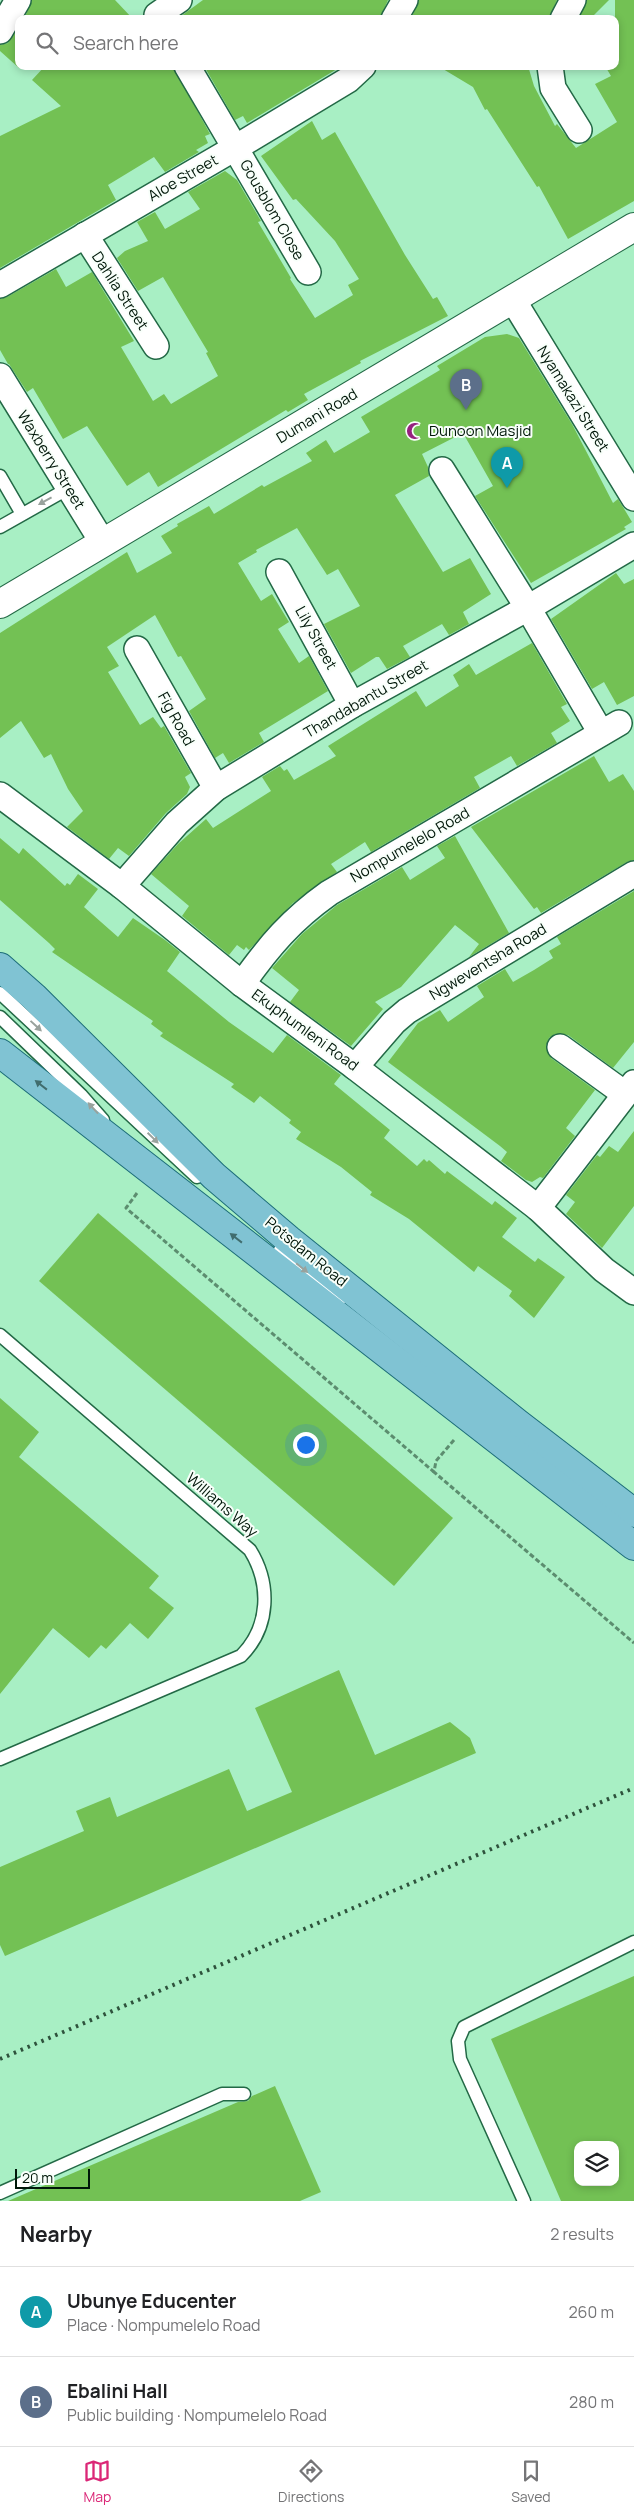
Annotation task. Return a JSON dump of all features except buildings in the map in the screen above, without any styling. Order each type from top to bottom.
[{"type":"main road","name":"Potsdam Road","points":[[0,967],[34,997],[214,1176],[289,1240],[486,1398],[634,1513]]},
{"type":"main road","name":"Potsdam Road","points":[[0,1053],[634,1546]]},
{"type":"street","points":[[0,31],[18,0]]},
{"type":"street","points":[[153,11],[179,0]]},
{"type":"street","points":[[396,15],[405,0]]},
{"type":"street","points":[[565,15],[573,0]]},
{"type":"street","name":"Gousblom Close","points":[[189,70],[308,272]]},
{"type":"street","name":"Aloe Street","points":[[0,285],[236,148],[348,80],[359,70]]},
{"type":"street","points":[[551,70],[553,88],[579,130]]},
{"type":"street","name":"Dumani Road","points":[[0,604],[634,227]]},
{"type":"street","name":"Dahlia Street","points":[[85,235],[156,346]]},
{"type":"street","name":"Nyamakazi Street","points":[[513,300],[634,498]]},
{"type":"street","name":"Waxberry Street","points":[[0,376],[103,543]]},
{"type":"street","name":"Nompumelelo Road","points":[[242,984],[266,950],[299,915],[329,893],[610,728],[528,608],[442,470]]},
{"type":"street","name":"Thandabantu Street","points":[[122,886],[177,823],[216,788],[352,705],[528,608],[634,545]]},
{"type":"street","name":"Lily Street","points":[[279,572],[352,705]]},
{"type":"street","name":"Fig Road","points":[[137,649],[216,788]]},
{"type":"street","name":"Ekuphumleni Road","points":[[0,794],[122,886],[242,984],[355,1066],[538,1208],[604,1270],[634,1292]]},
{"type":"street","name":"Ngweventsha Road","points":[[355,1066],[394,1022],[407,1011],[634,874]]},
{"type":"street","points":[[538,1208],[630,1088],[560,1047]]},
{"type":"lane","points":[[1,481],[22,514]]},
{"type":"lane","points":[[0,527],[69,488]]},
{"type":"lane","points":[[0,993],[159,1144],[298,1265],[352,1308]]},
{"type":"lane","points":[[0,1017],[81,1095],[102,1118],[120,1148]]},
{"type":"lane","name":"Williams Way","points":[[0,1335],[250,1550],[259,1564],[265,1605],[259,1632],[253,1644],[241,1656],[0,1759]]},
{"type":"lane","points":[[399,1345],[634,1530]]},
{"type":"lane","points":[[524,2201],[460,2060],[458,2041],[464,2027],[634,1942]]},
{"type":"lane","points":[[0,2193],[222,2094],[244,2094]]},
{"type":"path","points":[[140,1190],[126,1208],[634,1643]]},
{"type":"path","points":[[434,1472],[436,1461]]},
{"type":"railway","points":[[0,2059],[634,1788]]},
{"type":"place","name":"Ebalini Hall","points":[[466,410]]},
{"type":"place","name":"Dunoon Masjid","points":[[415,431]]},
{"type":"place","name":"Ubunye Educenter","points":[[507,488]]}]
